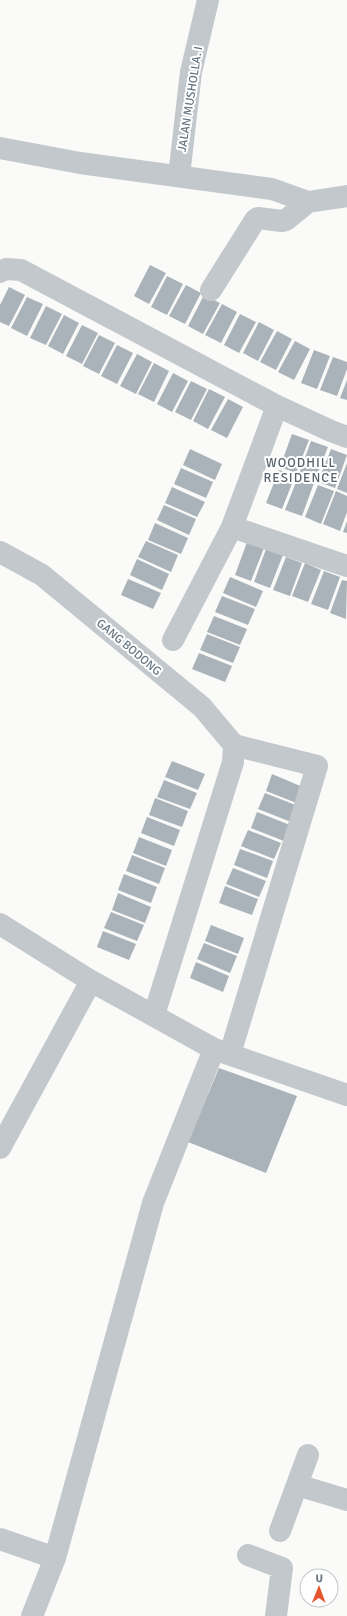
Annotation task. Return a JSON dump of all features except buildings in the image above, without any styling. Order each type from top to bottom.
[{"type":"street","name":"JALAN MUSHOLLA. I","points":[[179,176],[191,72],[208,0]]},
{"type":"street","points":[[0,148],[80,163],[272,189],[308,202],[347,196]]},
{"type":"street","points":[[211,290],[258,218],[282,221],[286,220],[308,202]]},
{"type":"street","points":[[0,272],[6,269],[21,270],[277,406],[347,437]]},
{"type":"street","points":[[173,640],[232,527],[277,406]]},
{"type":"street","points":[[232,527],[347,566]]},
{"type":"street","name":"GANG BODONG","points":[[0,552],[42,575],[202,707],[233,754]]},
{"type":"street","points":[[32,1616],[55,1558],[153,1203],[222,1052],[317,766],[233,754],[154,1015]]},
{"type":"street","points":[[0,924],[91,981],[222,1052],[347,1095]]},
{"type":"street","points":[[0,1148],[91,981]]},
{"type":"street","points":[[280,1531],[308,1455]]},
{"type":"street","points":[[298,1485],[347,1500]]},
{"type":"street","points":[[0,1539],[55,1558]]},
{"type":"street","points":[[248,1555],[282,1568],[276,1616]]},
{"type":"district","name":"WOODHILL RESIDENCE","points":[[301,470]]}]
